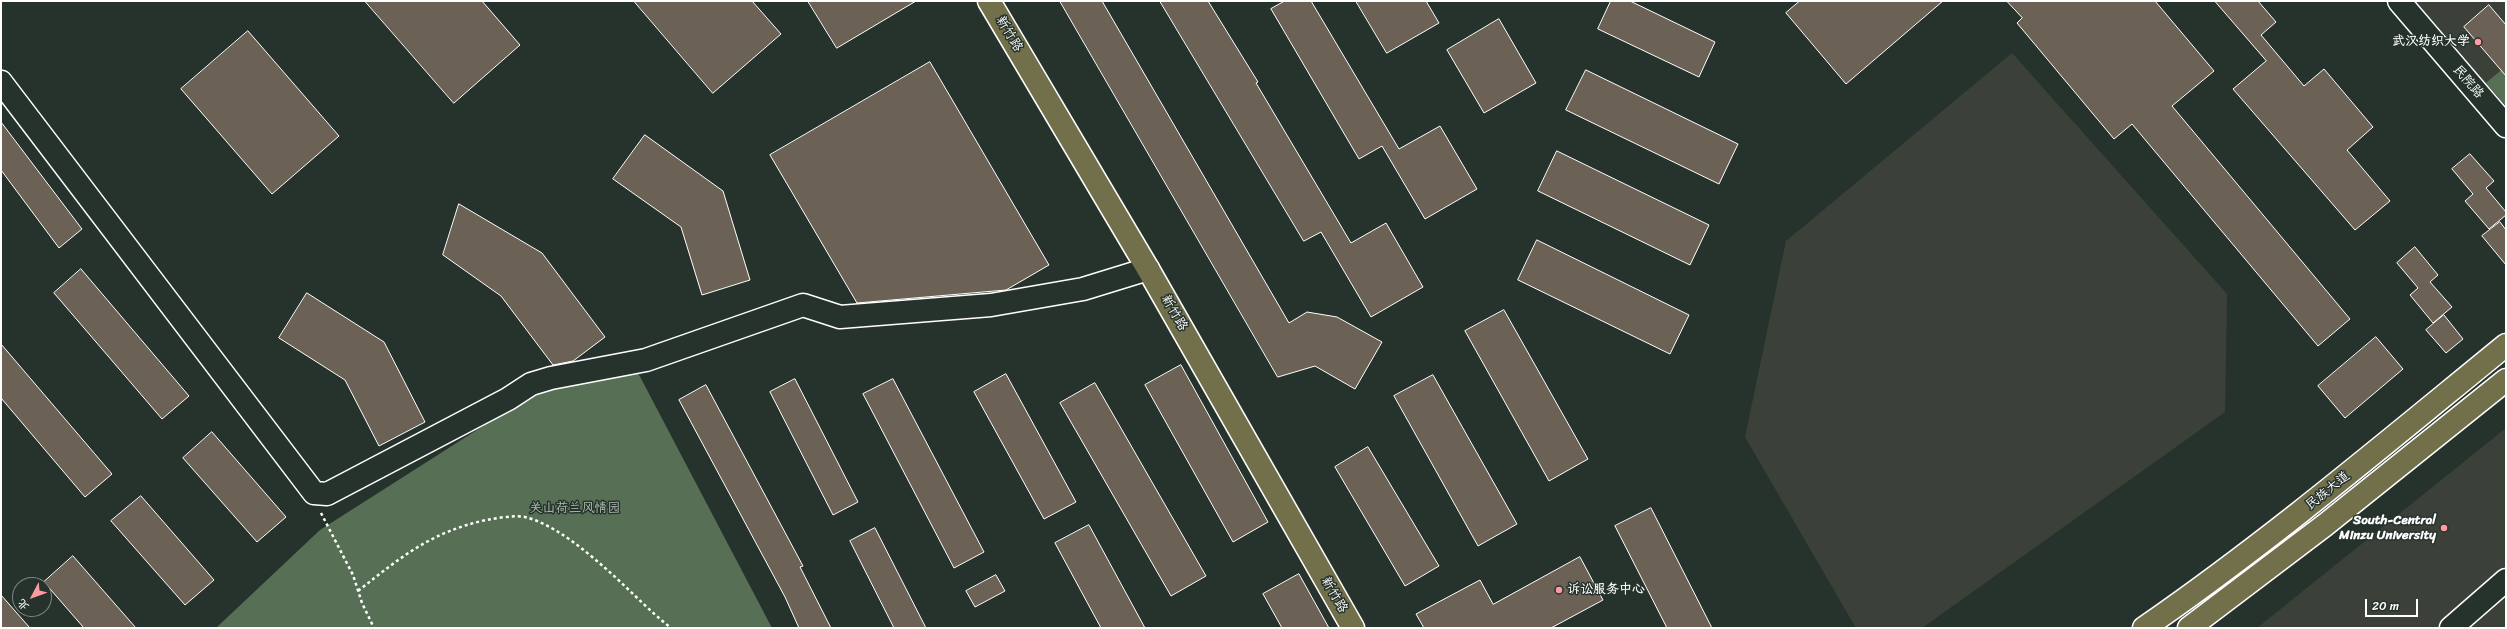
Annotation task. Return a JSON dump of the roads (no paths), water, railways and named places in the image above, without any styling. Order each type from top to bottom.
[{"type":"main road","name":"新竹路","points":[[989,1],[1148,269],[1353,628]]},
{"type":"main road","name":"民族大道","points":[[2144,628],[2240,560],[2313,504],[2506,345]]},
{"type":"main road","name":"民族大道","points":[[2189,628],[2324,525],[2506,380]]},
{"type":"street","name":"民院路","points":[[2398,1],[2506,126]]},
{"type":"street","points":[[1,82],[314,494],[327,494],[508,399],[531,384],[551,378],[646,360],[803,305],[840,317],[991,305],[1083,288],[1148,269]]},
{"type":"street","points":[[2450,628],[2506,580]]},
{"type":"place","name":"武汉纺织大学","points":[[2478,42]]},
{"type":"place","name":"South-Central Minzu University","points":[[2444,528]]},
{"type":"place","name":"诉讼服务中心","points":[[1559,590]]},
{"type":"park label","name":"关山荷兰风情园","points":[[575,509]]}]
